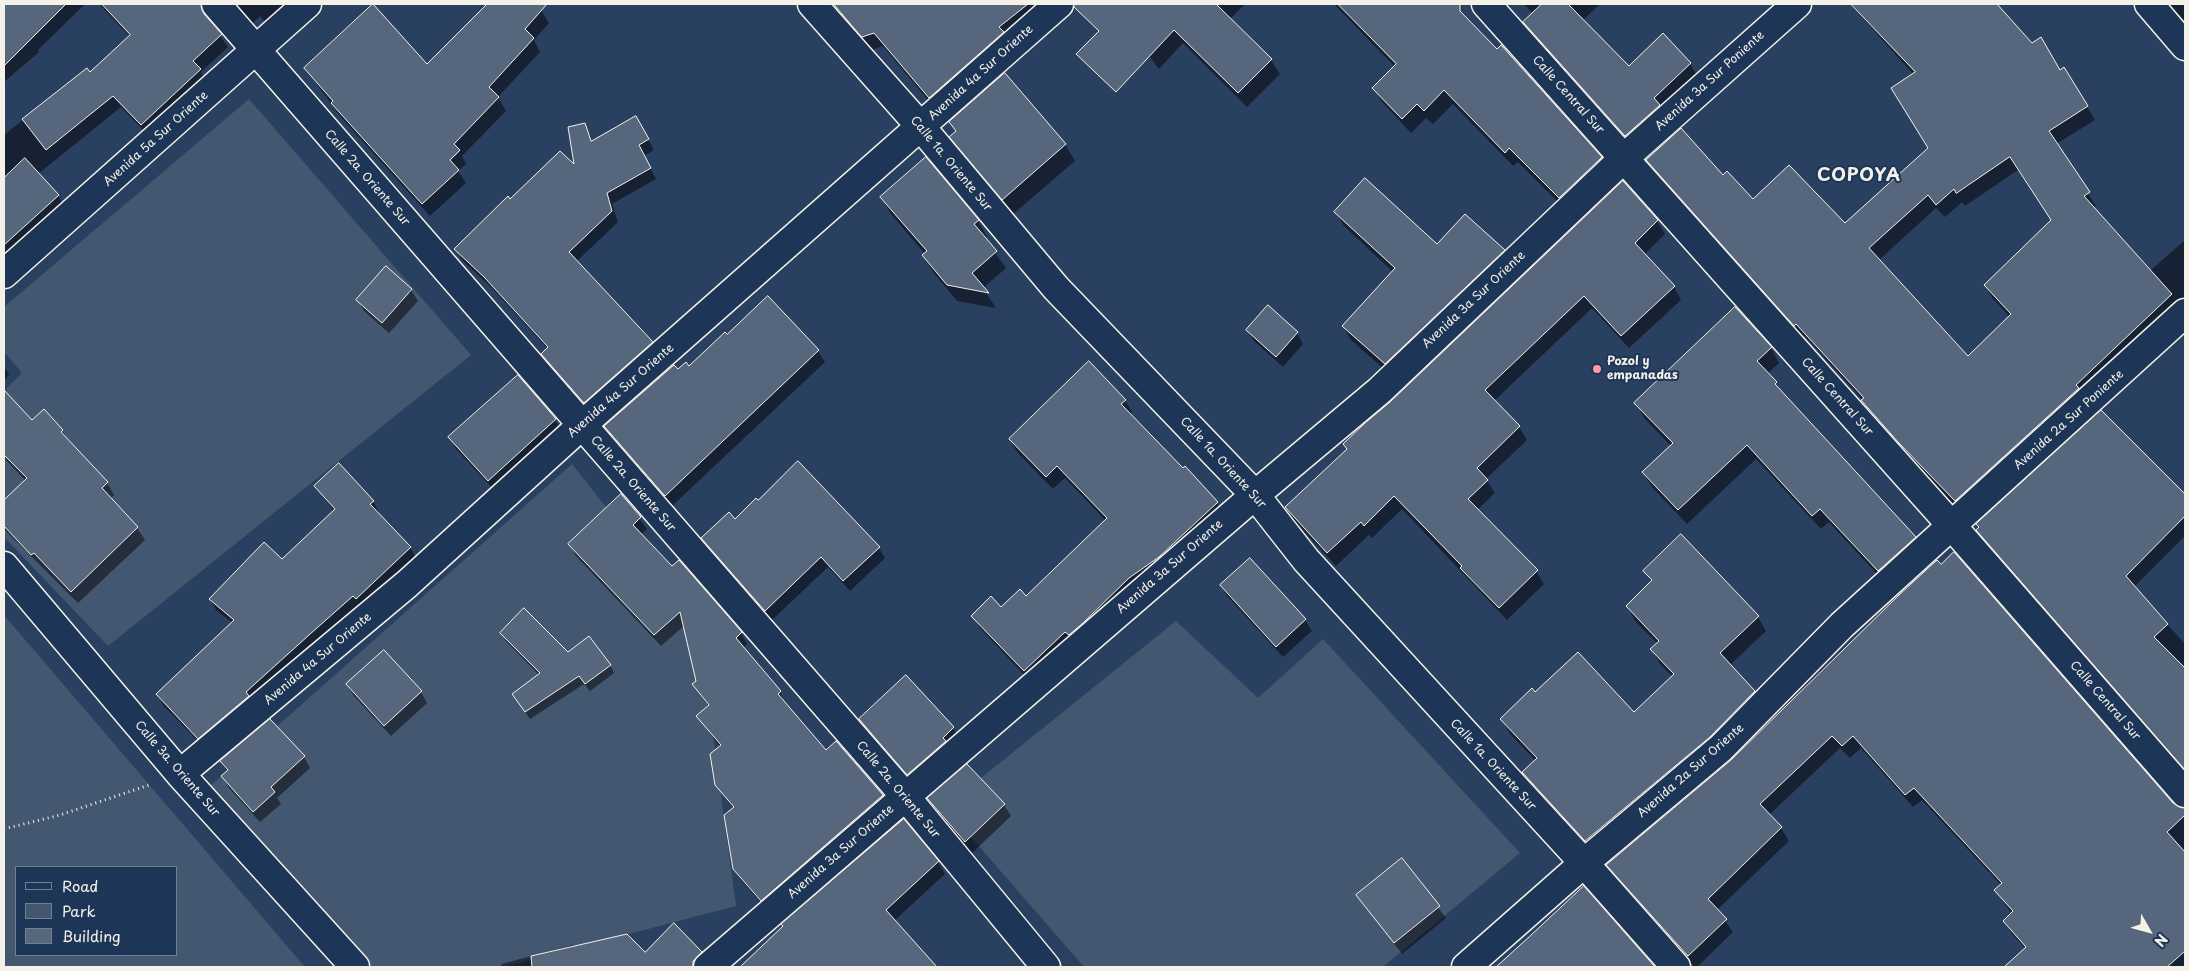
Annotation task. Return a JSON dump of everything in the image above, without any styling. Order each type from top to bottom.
[{"type":"street","name":"Calle 2a. Oriente Sur","points":[[216,4],[905,796],[1046,967]]},
{"type":"street","name":"Avenida 5a Sur Oriente","points":[[4,274],[307,4]]},
{"type":"street","name":"Calle 1a. Oriente Sur","points":[[812,4],[921,127],[1056,288],[1255,494],[1306,560],[1584,863],[1676,967]]},
{"type":"street","name":"Avenida 4a Sur Oriente","points":[[180,774],[407,584],[582,425],[1059,4]]},
{"type":"street","name":"Calle Central Sur","points":[[1486,4],[1952,526],[2185,794]]},
{"type":"street","name":"Avenida 3a Sur Poniente","points":[[1624,158],[1797,4]]},
{"type":"street","points":[[2149,4],[2185,46]]},
{"type":"street","name":"Avenida 3a Sur Oriente","points":[[708,967],[1378,390],[1624,158]]},
{"type":"street","name":"Avenida 2a Sur Poniente","points":[[1952,526],[2185,313]]},
{"type":"street","name":"Avenida 2a Sur Oriente","points":[[1466,967],[1584,863],[1721,748],[1842,625],[1952,526]]},
{"type":"street","name":"Calle 3a. Oriente Sur","points":[[4,566],[180,774],[355,967]]},
{"type":"path","points":[[4,829],[60,815],[180,774]]},
{"type":"green space","points":[[249,99],[471,355],[108,646],[4,537],[4,391],[22,373],[4,352],[4,307]]},
{"type":"green space","points":[[572,464],[698,624],[736,906],[503,967],[369,967],[210,786]]},
{"type":"green space","points":[[4,615],[305,967],[4,967]]},
{"type":"green space","points":[[1176,621],[1258,698],[1323,639],[1520,853],[1383,967],[1084,967],[945,807]]},
{"type":"building","points":[[4,4],[66,4],[4,66]]},
{"type":"building","points":[[102,4],[201,4],[204,14],[222,34],[193,61],[201,69],[141,125],[113,96],[46,150],[22,119],[87,68],[90,72],[130,35]]},
{"type":"building","points":[[373,4],[427,64],[487,4],[547,4],[525,29],[534,38],[489,87],[499,97],[454,144],[460,150],[450,160],[459,170],[422,204],[331,103],[333,101],[304,68]]},
{"type":"building","points":[[834,4],[1028,4],[999,27],[1004,32],[929,98],[874,33],[862,37]]},
{"type":"building","points":[[1074,4],[1216,4],[1272,59],[1238,93],[1174,30],[1116,92],[1076,54],[1099,31],[1074,7]]},
{"type":"building","points":[[1338,4],[1460,4],[1460,11],[1497,49],[1501,45],[1602,157],[1559,198],[1509,148],[1505,153],[1444,90],[1424,111],[1417,104],[1402,119],[1372,88],[1396,64]]},
{"type":"building","points":[[1542,4],[1568,4],[1629,66],[1663,33],[1691,63],[1654,98],[1660,105],[1625,136],[1523,22]]},
{"type":"building","points":[[1851,4],[1997,4],[2032,43],[2041,37],[2060,70],[2064,67],[2088,106],[2049,131],[2090,192],[2084,196],[2172,294],[2076,385],[2079,388],[1955,501],[1899,443],[1861,400],[1864,398],[1796,324],[1794,326],[1646,160],[1681,128],[1723,175],[1727,171],[1753,199],[1789,165],[1845,223],[1928,148],[1891,88],[1915,72]],"holes":[[[2010,157],[2051,220],[1984,285],[2011,314],[1968,356],[1869,248],[1928,195],[1936,205],[1954,189],[1956,193]]]},
{"type":"building","points":[[1005,73],[1066,144],[1002,200],[949,137],[956,131],[949,122]]},
{"type":"building","points":[[636,116],[649,139],[639,145],[651,168],[607,193],[612,211],[569,252],[653,342],[584,403],[541,354],[548,347],[484,277],[454,249],[508,196],[510,199],[560,151],[574,164],[568,127],[585,123],[591,141]]},
{"type":"building","points":[[926,157],[979,220],[974,224],[997,251],[972,273],[989,293],[947,285],[922,255],[927,251],[880,197]]},
{"type":"building","points":[[25,158],[59,195],[4,245],[4,178]]},
{"type":"building","points":[[1365,178],[1437,244],[1465,214],[1505,250],[1385,364],[1342,326],[1395,268],[1334,212]]},
{"type":"building","points":[[1623,181],[1658,220],[1635,243],[1675,286],[1621,336],[1584,296],[1485,390],[1520,426],[1477,468],[1488,480],[1468,499],[1538,570],[1499,608],[1460,568],[1462,566],[1394,496],[1364,526],[1361,522],[1327,553],[1285,507],[1347,449],[1343,444],[1390,402]]},
{"type":"building","points":[[386,266],[412,289],[382,323],[356,300]]},
{"type":"building","points":[[768,296],[819,350],[665,496],[604,426],[674,365],[678,369],[686,362],[689,366],[725,332],[727,334]]},
{"type":"building","points":[[1268,305],[1298,332],[1276,357],[1246,330]]},
{"type":"building","points":[[1735,307],[1772,347],[1757,361],[1777,382],[1775,384],[1916,537],[1878,571],[1820,509],[1812,516],[1747,445],[1678,510],[1642,472],[1673,443],[1634,403]]},
{"type":"building","points":[[1089,361],[1126,400],[1121,404],[1183,468],[1185,466],[1218,502],[1159,557],[1129,578],[1069,635],[1065,632],[1024,671],[971,616],[991,596],[1001,607],[1020,589],[1026,596],[1107,518],[1057,466],[1046,477],[1009,439]]},
{"type":"building","points":[[518,375],[556,419],[488,481],[448,437]]},
{"type":"building","points":[[4,390],[32,420],[44,409],[63,430],[61,432],[108,482],[102,488],[138,527],[71,592],[34,553],[31,555],[4,526],[4,500],[27,478],[4,455]]},
{"type":"building","points":[[2101,410],[2185,494],[2185,516],[2126,576],[2168,624],[2154,637],[2185,668],[2185,770],[1976,530],[1979,527],[1976,524]]},
{"type":"building","points":[[798,461],[880,547],[843,581],[821,557],[765,611],[701,538],[729,512],[735,519],[756,498],[758,500]]},
{"type":"building","points":[[339,463],[374,501],[370,504],[411,547],[356,599],[353,596],[309,635],[246,692],[249,696],[198,739],[156,694],[234,620],[209,599],[264,542],[282,559],[335,509],[314,486]]},
{"type":"building","points":[[621,494],[641,517],[633,525],[672,566],[679,560],[742,632],[736,638],[781,691],[778,694],[826,750],[836,741],[883,795],[761,901],[733,869],[724,815],[734,807],[715,785],[710,754],[721,745],[696,716],[709,705],[692,684],[696,681],[680,612],[654,635],[568,544]]},
{"type":"building","points":[[1681,534],[1759,616],[1720,653],[1755,691],[1710,737],[1585,841],[1522,772],[1537,758],[1500,719],[1532,688],[1535,692],[1578,652],[1634,712],[1674,674],[1650,649],[1659,641],[1626,606],[1652,580],[1643,571]]},
{"type":"building","points":[[1954,552],[2173,803],[2185,808],[2185,815],[2167,832],[2185,852],[2185,951],[2167,967],[2004,967],[2026,947],[2003,921],[2013,911],[1994,890],[2002,883],[1914,788],[1905,795],[1853,736],[1842,746],[1832,736],[1760,804],[1782,827],[1708,899],[1727,919],[1688,956],[1606,865],[1731,760],[1899,595],[1937,560],[1941,564]]},
{"type":"building","points":[[1250,558],[1306,619],[1276,647],[1220,585]]},
{"type":"building","points":[[524,608],[568,652],[589,636],[611,665],[585,684],[579,676],[525,712],[512,694],[540,673],[500,633]]},
{"type":"building","points":[[384,650],[422,691],[384,726],[346,684]]},
{"type":"building","points":[[906,675],[954,727],[943,738],[946,741],[907,775],[859,719]]},
{"type":"building","points":[[270,719],[305,756],[271,787],[275,792],[253,812],[221,776],[228,770],[220,761]]},
{"type":"building","points":[[967,764],[1005,804],[965,842],[927,798]]},
{"type":"building","points":[[904,819],[939,861],[886,910],[937,967],[740,967],[783,926],[781,924]]},
{"type":"building","points":[[1402,858],[1440,906],[1394,943],[1356,895]]},
{"type":"building","points":[[1584,886],[1655,967],[1496,967],[1529,937]]},
{"type":"building","points":[[674,923],[702,952],[693,961],[693,967],[532,967],[531,956],[627,934],[645,952]]},
{"type":"place","name":"Pozol y empanadas","points":[[1597,369]]},
{"type":"district","name":"COPOYA","points":[[1859,176]]}]
